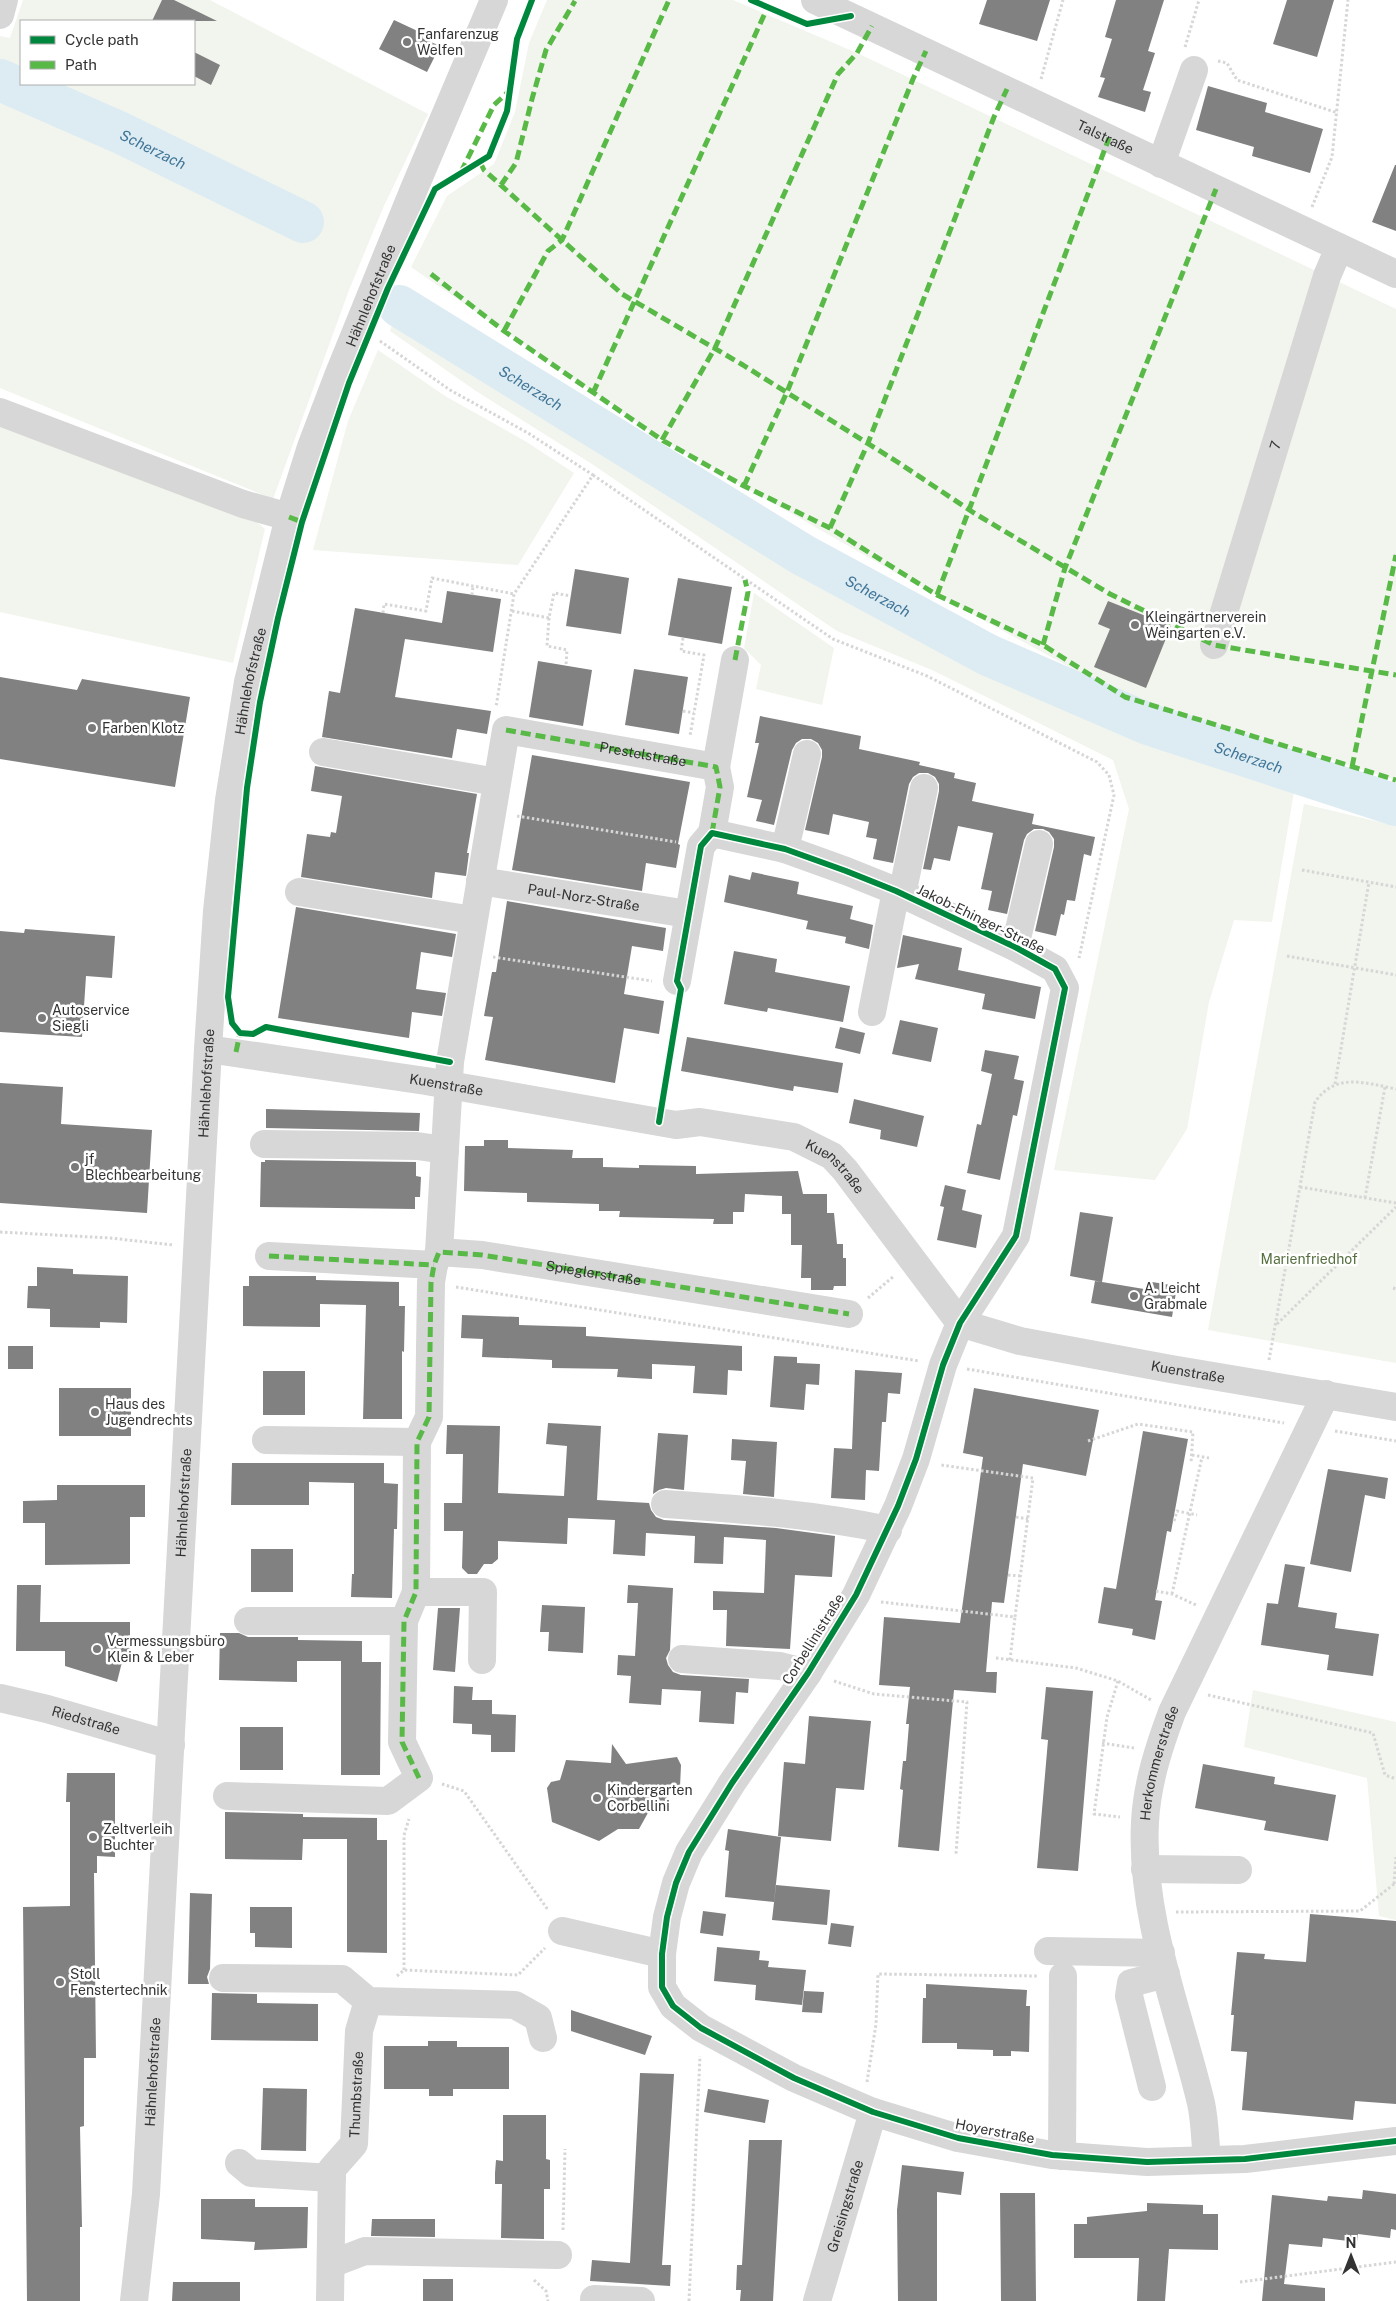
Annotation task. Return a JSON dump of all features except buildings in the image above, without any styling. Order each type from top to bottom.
[{"type":"street","points":[[0,15],[4,0]]},
{"type":"street","name":"Hähnlehofstraße","points":[[134,2301],[146,2194],[208,1049],[217,911],[229,800],[248,682],[289,517],[311,447],[414,189],[494,0]]},
{"type":"street","name":"Talstraße","points":[[825,2],[1396,274]]},
{"type":"street","points":[[1162,164],[1202,64]]},
{"type":"street","name":"7","points":[[1214,645],[1327,276],[1339,248]]},
{"type":"street","points":[[0,412],[242,504],[289,517]]},
{"type":"street","points":[[677,982],[688,914],[720,787],[716,767],[735,660]]},
{"type":"street","points":[[226,1796],[388,1801],[419,1778],[402,1742],[404,1621],[416,1592],[417,1442],[428,1417],[435,1267],[445,1150],[448,1085],[473,920],[506,730]]},
{"type":"street","name":"Prestelstraße","points":[[506,730],[716,767]]},
{"type":"street","points":[[323,752],[497,782]]},
{"type":"street","points":[[785,849],[807,754]]},
{"type":"street","points":[[872,1012],[924,788]]},
{"type":"street","name":"Jakob-Ehinger-Straße","points":[[707,839],[785,849],[899,893],[1015,947],[1055,969],[1065,988]]},
{"type":"street","points":[[1015,947],[1039,844]]},
{"type":"street","name":"Paul-Norz-Straße","points":[[480,881],[688,914]]},
{"type":"street","points":[[299,892],[473,920]]},
{"type":"street","points":[[960,1323],[1016,1236],[1065,988]]},
{"type":"street","name":"Kuenstraße","points":[[208,1049],[448,1085],[676,1125],[700,1122],[794,1137],[832,1156],[960,1323],[1020,1341],[1396,1407]]},
{"type":"street","points":[[264,1144],[417,1146],[445,1150]]},
{"type":"street","name":"Spieglerstraße","points":[[269,1256],[435,1267],[482,1255],[849,1314]]},
{"type":"street","name":"Corbellinistraße","points":[[662,1954],[672,1900],[689,1852],[732,1783],[808,1673],[856,1595],[888,1530],[916,1459],[943,1365],[960,1323]]},
{"type":"street","name":"Herkommerstraße","points":[[1207,2160],[1201,2105],[1163,1963],[1145,1869],[1145,1822],[1149,1787],[1156,1754],[1178,1700],[1326,1394]]},
{"type":"street","points":[[266,1440],[417,1442]]},
{"type":"street","points":[[665,1504],[773,1512],[841,1520],[888,1530]]},
{"type":"street","points":[[416,1592],[483,1592],[482,1660]]},
{"type":"street","points":[[248,1621],[404,1621]]},
{"type":"street","points":[[682,1659],[780,1666],[808,1673]]},
{"type":"street","name":"Riedstraße","points":[[0,1698],[48,1709],[171,1745]]},
{"type":"street","points":[[1145,1869],[1238,1870]]},
{"type":"street","points":[[562,1931],[662,1954]]},
{"type":"street","points":[[1048,1951],[1163,1963]]},
{"type":"street","name":"Hoyerstraße","points":[[662,1954],[662,1987],[673,2006],[701,2028],[794,2078],[866,2109],[958,2138],[1062,2156],[1147,2162],[1245,2159],[1396,2141]]},
{"type":"street","points":[[1152,2087],[1129,1996],[1131,1983],[1163,1963]]},
{"type":"street","points":[[1062,2156],[1063,1976]]},
{"type":"street","points":[[222,1978],[342,1979],[368,2001],[515,2005],[538,2018],[543,2038]]},
{"type":"street","name":"Thumbstraße","points":[[330,2301],[332,2168],[354,2144],[358,2031],[368,2001]]},
{"type":"street","name":"Greisingstraße","points":[[817,2301],[866,2109]]},
{"type":"street","points":[[238,2163],[251,2173],[332,2178]]},
{"type":"street","points":[[331,2264],[365,2251],[558,2255]]},
{"type":"street","points":[[594,2299],[641,2301]]},
{"type":"path","points":[[1034,102],[1063,0]]},
{"type":"path","points":[[1303,230],[1332,157],[1338,113],[1348,0]]},
{"type":"path","points":[[1202,64],[1227,63],[1237,80],[1338,113]]},
{"type":"path","points":[[377,339],[450,390],[528,433],[593,475],[832,639],[927,676],[1097,762],[1109,775],[1114,795],[1076,972],[1065,988]]},
{"type":"path","points":[[506,730],[494,718],[514,594],[593,475]]},
{"type":"path","points":[[382,613],[384,604],[426,611],[432,578],[514,594]]},
{"type":"path","points":[[472,595],[473,586]]},
{"type":"path","points":[[566,665],[567,650],[547,646],[549,618],[554,593],[571,596]]},
{"type":"path","points":[[512,611],[549,618]]},
{"type":"path","points":[[683,638],[681,652],[704,655],[686,761]]},
{"type":"path","points":[[683,711],[694,713]]},
{"type":"path","points":[[492,812],[707,839]]},
{"type":"path","points":[[1302,870],[1396,887]]},
{"type":"path","points":[[1335,1084],[1369,882]]},
{"type":"path","points":[[468,953],[659,982],[677,982]]},
{"type":"path","points":[[1286,956],[1396,975]]},
{"type":"path","points":[[1273,1341],[1315,1102],[1323,1090],[1335,1084],[1353,1081],[1396,1089]]},
{"type":"path","points":[[1365,1198],[1385,1087]]},
{"type":"path","points":[[1300,1187],[1396,1203]]},
{"type":"path","points":[[1276,1324],[1396,1207]]},
{"type":"path","points":[[0,1232],[110,1238],[198,1248]]},
{"type":"path","points":[[849,1314],[912,1261]]},
{"type":"path","points":[[435,1267],[943,1365],[1396,1442]]},
{"type":"path","points":[[1088,1441],[1138,1424],[1193,1432],[1191,1462]]},
{"type":"path","points":[[1192,1455],[1209,1458]]},
{"type":"path","points":[[1172,1594],[1202,1457]]},
{"type":"path","points":[[916,1459],[1034,1478],[1010,1660]]},
{"type":"path","points":[[1174,1521],[1177,1511],[1197,1514]]},
{"type":"path","points":[[1016,1517],[1028,1519]]},
{"type":"path","points":[[1008,1575],[1021,1576]]},
{"type":"path","points":[[1156,1591],[1172,1594],[1218,1616]]},
{"type":"path","points":[[856,1595],[876,1602],[1015,1617]]},
{"type":"path","points":[[996,1658],[1076,1668],[1178,1700],[1372,1734],[1385,1775],[1396,1779]]},
{"type":"path","points":[[808,1673],[874,1694],[968,1702],[956,1854]]},
{"type":"path","points":[[1118,1681],[1107,1717],[1102,1743],[1094,1814],[1145,1822]]},
{"type":"path","points":[[1102,1743],[1122,1745],[1156,1754]]},
{"type":"path","points":[[368,2001],[404,1970],[518,1975],[562,1931],[464,1791],[419,1778]]},
{"type":"path","points":[[404,1970],[404,1835],[409,1816]]},
{"type":"path","points":[[1152,1912],[1360,1911],[1395,1884],[1396,1857]]},
{"type":"path","points":[[866,2109],[866,2086],[876,2024],[878,1974],[1063,1976]]},
{"type":"path","points":[[689,2301],[701,2028]]},
{"type":"path","points":[[558,2255],[562,2242],[565,2149]]},
{"type":"path","points":[[1240,2282],[1396,2262]]},
{"type":"green space","points":[[23,0],[210,0],[428,114],[383,208],[349,290],[273,499],[0,388],[0,36],[10,38]]},
{"type":"green space","points":[[547,0],[733,0],[857,53],[1396,309],[1396,780],[1125,697],[896,573],[662,440],[411,267],[447,196],[494,164],[515,112],[529,43]]},
{"type":"green space","points":[[402,294],[729,509],[1131,720],[1297,774],[1272,922],[1234,920],[1209,1002],[1187,1129],[1155,1180],[1054,1170],[1129,809],[1113,760],[932,670],[837,631],[592,464],[476,391],[390,331]]},
{"type":"green space","points":[[378,350],[445,396],[525,441],[574,473],[518,565],[313,550],[348,421]]},
{"type":"green space","points":[[0,425],[253,519],[265,529],[233,663],[0,612]]},
{"type":"green space","points":[[754,593],[834,648],[822,705],[756,689],[761,665],[744,648]]},
{"type":"green space","name":"Marienfriedhof","points":[[1304,804],[1396,826],[1396,1363],[1208,1330]]},
{"type":"green space","points":[[1253,1690],[1396,1722],[1396,1920],[1379,1916],[1367,1778],[1244,1747]]},
{"type":"waterway","name":"Scherzach","points":[[0,80],[121,133],[303,222]]},
{"type":"waterway","name":"Scherzach","points":[[399,306],[803,555],[988,655],[1148,724],[1396,805]]},
{"type":"marked path","points":[[504,331],[548,251],[562,240],[669,0]]},
{"type":"marked path","points":[[501,185],[516,163],[546,50],[575,1]]},
{"type":"marked path","points":[[593,393],[765,13]]},
{"type":"marked path","points":[[662,440],[715,348],[838,74],[857,53],[872,26]]},
{"type":"marked path","points":[[744,486],[787,392],[926,51]]},
{"type":"marked path","points":[[830,528],[868,443],[994,117],[1007,89]]},
{"type":"marked path","points":[[461,172],[494,105],[509,91]]},
{"type":"marked path","points":[[937,595],[1109,138]]},
{"type":"marked path","points":[[480,162],[484,170],[622,294],[743,365],[899,463],[974,513],[1110,594],[1214,645],[1396,675]]},
{"type":"marked path","points":[[1043,645],[1065,568],[1216,189]]},
{"type":"marked path","points":[[431,274],[504,331],[662,440],[744,486],[830,528],[937,595],[1043,645],[1125,697],[1396,780]]},
{"type":"marked path","points":[[289,517],[302,522]]},
{"type":"marked path","points":[[1352,767],[1396,555]]},
{"type":"marked path","points":[[735,660],[748,592],[745,580]]},
{"type":"marked path","points":[[506,730],[716,767],[720,787],[712,833]]},
{"type":"marked path","points":[[236,1052],[240,1033]]},
{"type":"marked path","points":[[419,1778],[402,1742],[404,1621],[416,1592],[417,1442],[429,1417],[431,1282],[439,1252],[482,1255],[849,1314]]},
{"type":"marked path","points":[[269,1256],[434,1265]]},
{"type":"cycle path","points":[[450,1062],[266,1027],[253,1034],[240,1033],[232,1023],[228,997],[247,788],[260,702],[278,618],[302,522],[349,383],[388,288],[435,189],[489,156],[507,111],[517,39],[532,0]]},
{"type":"cycle path","points":[[751,0],[807,24],[851,16]]},
{"type":"cycle path","points":[[659,1122],[681,989],[677,981],[701,846],[712,833],[785,849],[896,891],[1015,947],[1055,969],[1065,988],[1016,1236],[960,1323],[943,1365],[916,1459],[898,1506],[856,1595],[808,1673],[732,1783],[689,1852],[676,1883],[667,1917],[662,1954],[662,1987],[673,2006],[701,2028],[794,2078],[873,2112],[958,2138],[1052,2155],[1147,2162],[1245,2159],[1396,2141]]},
{"type":"place","name":"Fanfarenzug Welfen","points":[[407,42]]},
{"type":"place","name":"Kleingärtnerverein Weingarten e.V.","points":[[1135,625]]},
{"type":"place","name":"Farben Klotz","points":[[92,728]]},
{"type":"place","name":"Autoservice Siegli","points":[[42,1018]]},
{"type":"place","name":"jf Blechbearbeitung","points":[[75,1167]]},
{"type":"place","name":"A. Leicht Grabmale","points":[[1134,1296]]},
{"type":"place","name":"Haus des Jugendrechts","points":[[95,1412]]},
{"type":"place","name":"Vermessungsbüro Klein & Leber","points":[[97,1649]]},
{"type":"place","name":"Kindergarten Corbellini","points":[[597,1798]]},
{"type":"place","name":"Zeltverleih Buchter","points":[[93,1837]]},
{"type":"place","name":"Stoll Fenstertechnik","points":[[60,1982]]}]
